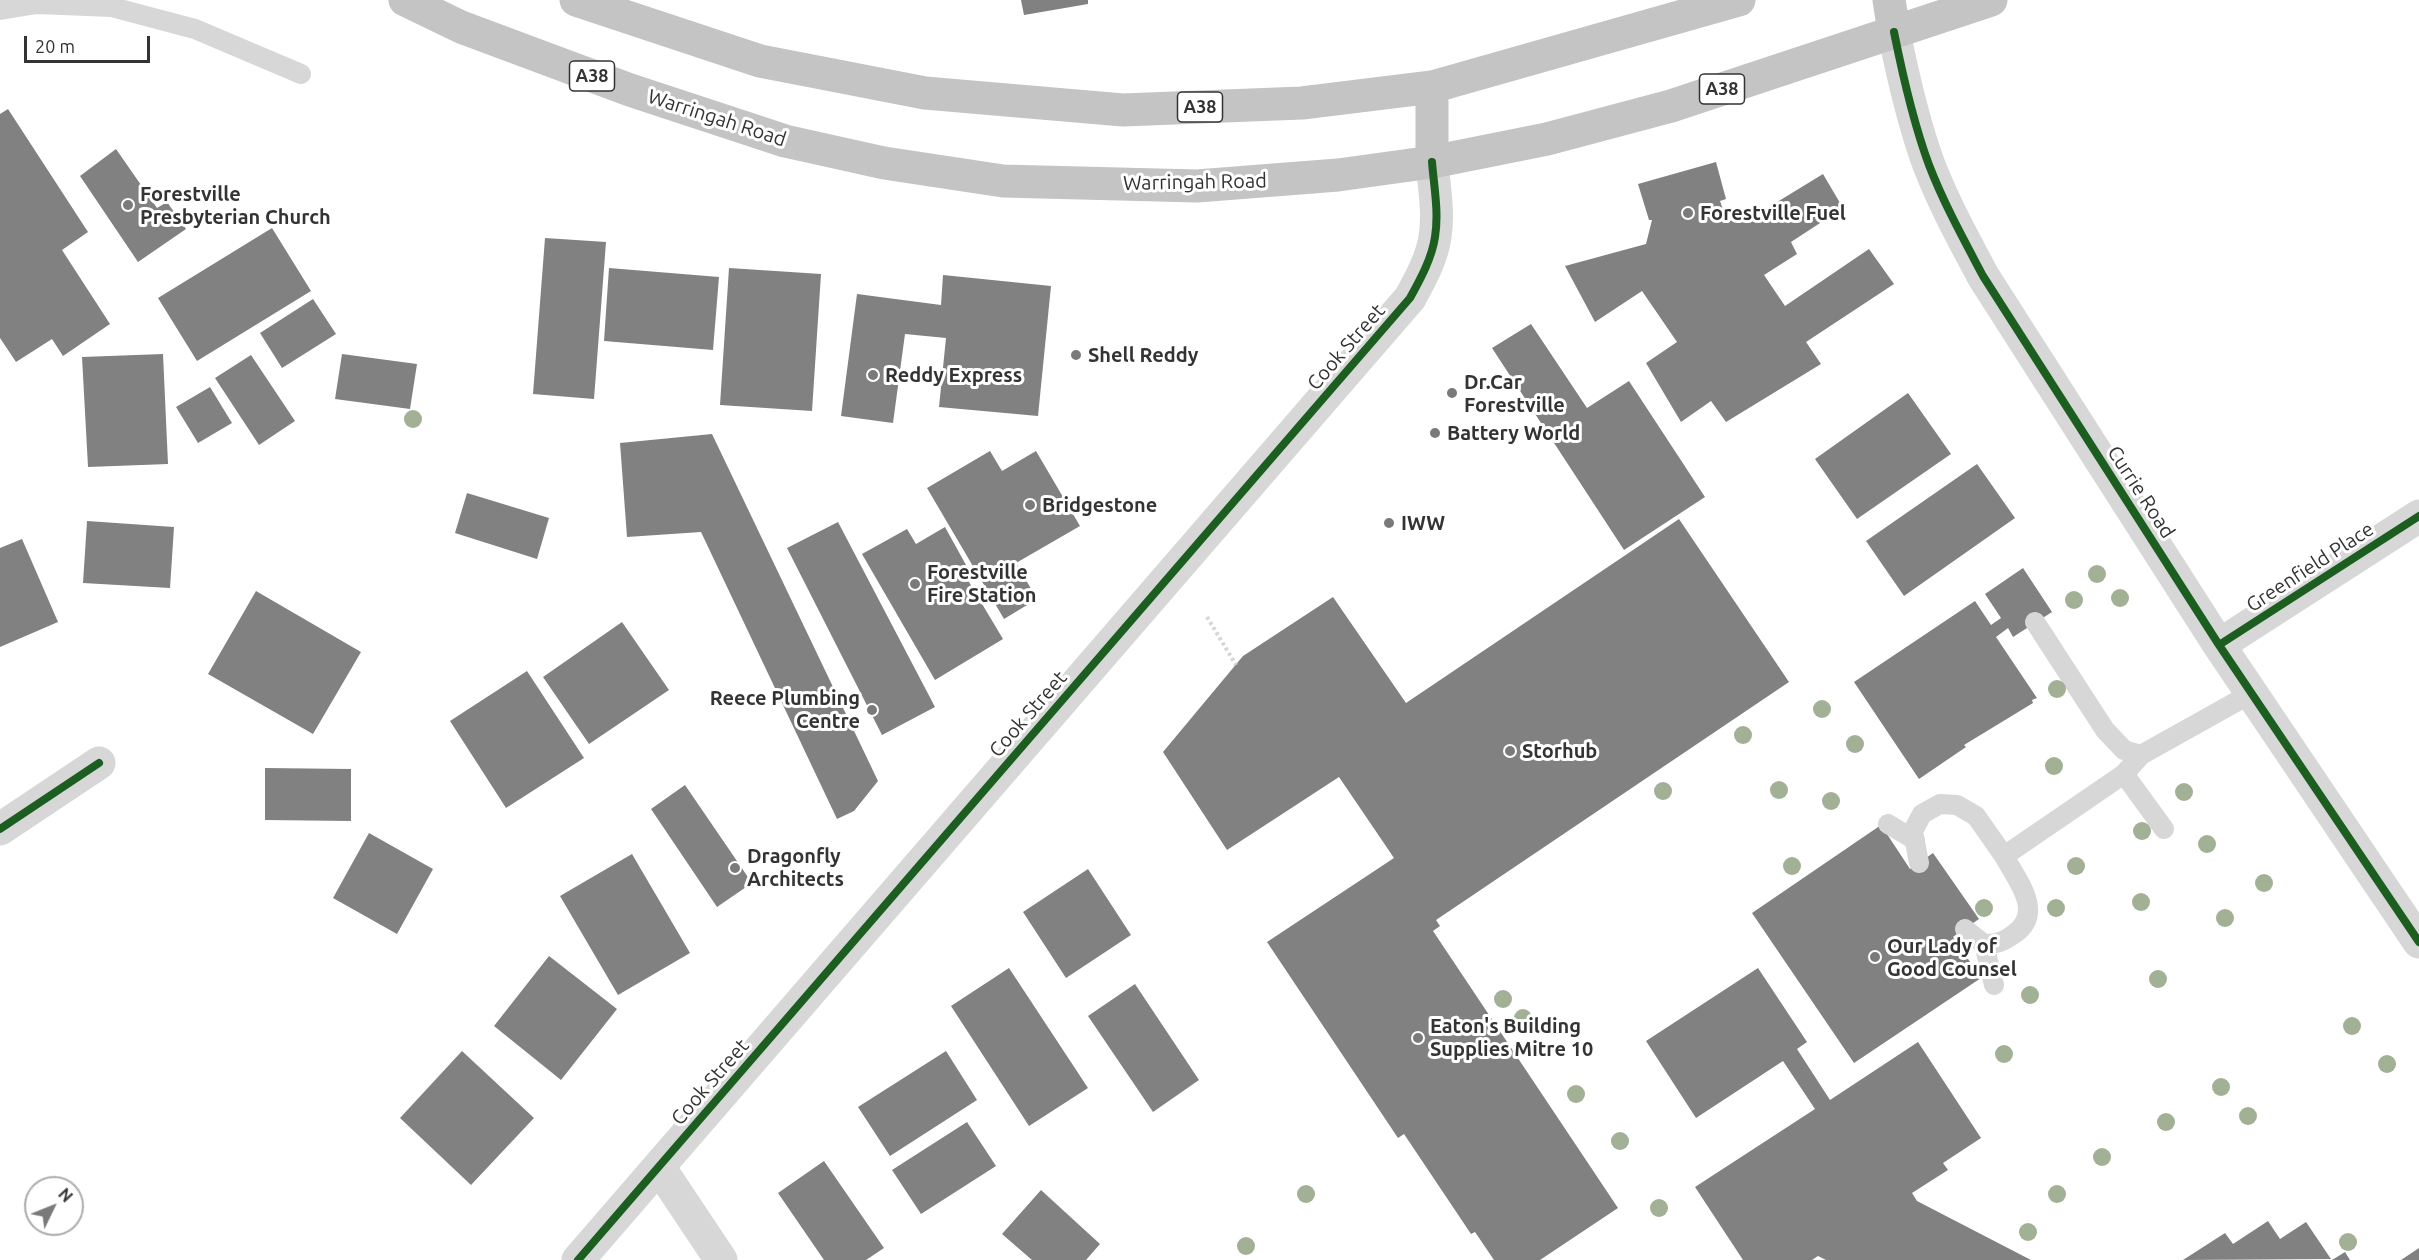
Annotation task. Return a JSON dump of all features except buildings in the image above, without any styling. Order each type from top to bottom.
[{"type":"highway","name":"Warringah Road","points":[[405,0],[461,27],[630,90],[785,141],[884,163],[1003,181],[1197,186],[1338,175],[1432,162],[1547,139],[1671,106],[1991,0]]},
{"type":"highway","name":"A38","points":[[576,0],[760,61],[925,93],[1123,110],[1302,103],[1432,87],[1739,0]]},
{"type":"highway","points":[[1889,0],[1894,32]]},
{"type":"highway","name":"Cook Street","points":[[1432,87],[1432,162]]},
{"type":"street","name":"Currie Road","points":[[1894,32],[1904,78],[1929,165],[1956,225],[1983,276],[2219,645],[2419,942]]},
{"type":"street","name":"Cook Street","points":[[578,1260],[1410,298],[1435,240],[1437,218],[1432,162]]},
{"type":"street","name":"Greenfield Place","points":[[2219,645],[2419,516]]},
{"type":"street","points":[[0,829],[99,763]]},
{"type":"street","points":[[659,1167],[721,1260]]},
{"type":"lane","points":[[0,10],[37,4],[112,7],[195,29],[301,74]]},
{"type":"lane","points":[[2035,622],[2105,730],[2124,750],[2141,755]]},
{"type":"lane","points":[[2004,856],[2124,774],[2141,755],[2252,693]]},
{"type":"lane","points":[[2124,774],[2164,829]]},
{"type":"lane","points":[[1919,863],[1913,831],[1922,814],[1940,804],[1958,805],[1976,816],[2004,856],[2028,900],[2030,913],[2026,923],[2017,932],[1999,944],[1984,944]]},
{"type":"lane","points":[[1888,824],[1915,840]]},
{"type":"lane","points":[[1965,929],[1984,944],[1994,985]]},
{"type":"path","points":[[1207,617],[1236,665]]},
{"type":"cycle path","points":[[1894,32],[1909,99],[1929,165],[1983,276],[2219,645],[2419,942]]},
{"type":"cycle path","points":[[578,1260],[1410,298],[1422,276],[1435,237],[1436,209],[1432,162]]},
{"type":"cycle path","points":[[2219,645],[2419,516]]},
{"type":"cycle path","points":[[0,829],[99,763]]},
{"type":"place","name":"Forestville Presbyterian Church","points":[[128,205]]},
{"type":"place","name":"Forestville Fuel","points":[[1688,213]]},
{"type":"place","name":"Shell Reddy","points":[[1076,355]]},
{"type":"place","name":"Reddy Express","points":[[873,375]]},
{"type":"place","name":"Dr.Car Forestville","points":[[1452,393]]},
{"type":"place","name":"Battery World","points":[[1435,433]]},
{"type":"place","name":"Bridgestone","points":[[1030,505]]},
{"type":"place","name":"IWW","points":[[1389,523]]},
{"type":"place","name":"Forestville Fire Station","points":[[915,584]]},
{"type":"place","name":"Reece Plumbing Centre","points":[[872,710]]},
{"type":"place","name":"Storhub","points":[[1510,751]]},
{"type":"place","name":"Dragonfly Architects","points":[[735,868]]},
{"type":"place","name":"Our Lady of Good Counsel","points":[[1875,957]]},
{"type":"place","name":"Eaton's Building Supplies Mitre 10","points":[[1418,1038]]}]
